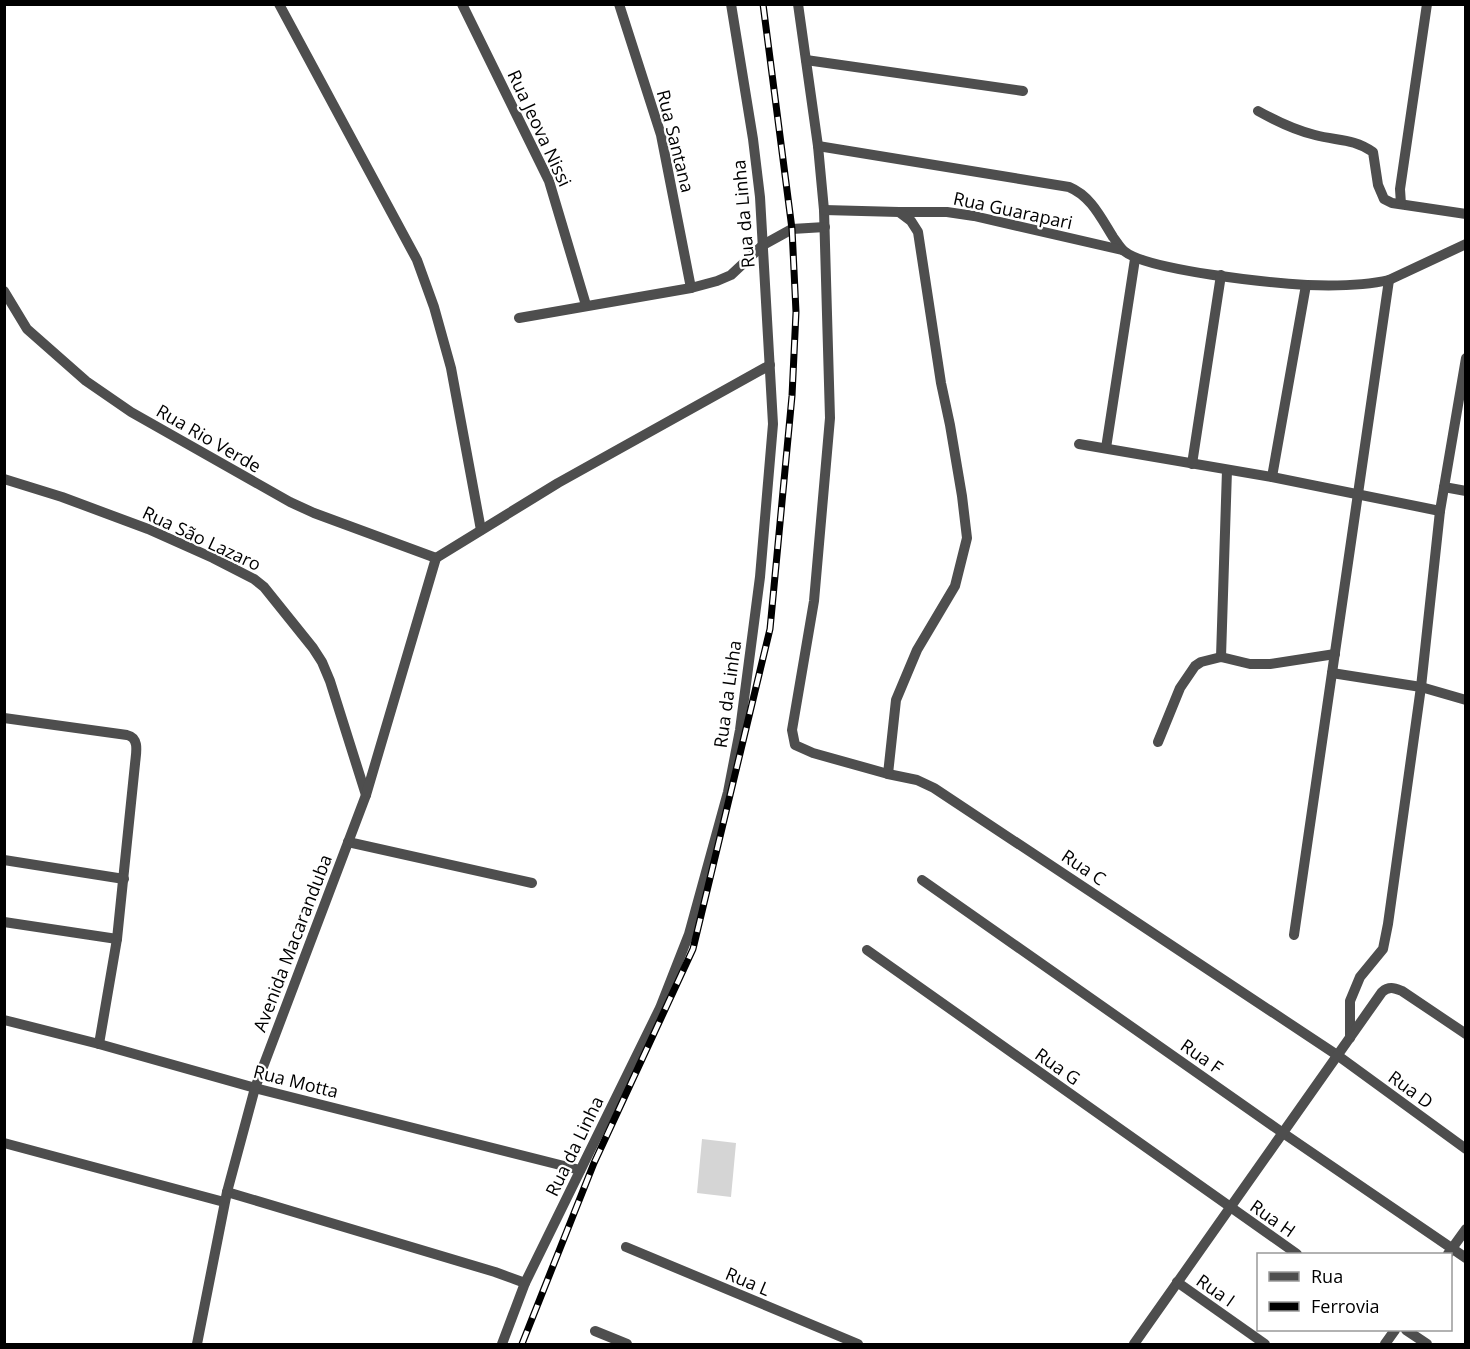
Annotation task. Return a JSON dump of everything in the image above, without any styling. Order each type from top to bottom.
[{"type":"street","points":[[279,4],[417,260],[434,307],[451,368],[481,530]]},
{"type":"street","name":"Rua Jeova Nissi","points":[[462,4],[549,181],[586,305]]},
{"type":"street","name":"Rua Santana","points":[[619,4],[661,135],[691,288]]},
{"type":"street","name":"Rua da Linha","points":[[502,1344],[525,1283],[660,1008],[692,924],[730,784],[740,730],[760,578],[773,424],[763,245],[755,156],[731,4]]},
{"type":"street","points":[[519,318],[691,288],[717,281],[731,275],[763,245],[792,229],[825,227],[819,146],[798,4]]},
{"type":"street","points":[[1401,204],[1400,189],[1427,4]]},
{"type":"street","points":[[806,60],[1023,91]]},
{"type":"street","points":[[1258,111],[1284,126],[1315,135],[1360,143],[1373,152],[1378,185],[1384,199],[1401,204],[1466,214]]},
{"type":"street","points":[[819,146],[1069,187],[1077,190],[1090,202],[1122,250],[1135,259],[1189,271],[1306,285],[1364,284],[1389,280],[1466,244]]},
{"type":"street","name":"Rua Guarapari","points":[[824,210],[934,211],[968,215],[1122,250]]},
{"type":"street","points":[[888,774],[896,700],[917,650],[956,586],[967,538],[918,232],[911,221],[899,212]]},
{"type":"street","name":"Rua C","points":[[825,227],[830,396],[829,439],[814,601],[792,730],[795,745],[813,753],[917,780],[934,788],[1337,1055]]},
{"type":"street","points":[[1106,448],[1135,259]]},
{"type":"street","points":[[1192,464],[1221,275]]},
{"type":"street","points":[[1294,935],[1389,280]]},
{"type":"street","points":[[1272,477],[1306,285]]},
{"type":"street","name":"Rua Rio Verde","points":[[4,291],[27,329],[86,381],[131,412],[290,502],[436,558]]},
{"type":"street","points":[[1350,1038],[1350,1001],[1360,977],[1383,949],[1421,687],[1440,511],[1466,358]]},
{"type":"street","points":[[436,558],[558,483],[770,365]]},
{"type":"street","points":[[1079,444],[1272,477],[1440,511]]},
{"type":"street","points":[[1221,657],[1227,470]]},
{"type":"street","name":"Rua São Lazaro","points":[[4,479],[62,496],[148,529],[213,558],[254,579],[264,587],[322,662],[366,795]]},
{"type":"street","points":[[1444,487],[1466,491]]},
{"type":"street","name":"Avenida Macaranduba","points":[[197,1344],[226,1197],[255,1088],[366,795],[436,558]]},
{"type":"street","points":[[1158,742],[1180,688],[1195,666],[1221,657],[1250,664],[1270,664],[1335,654]]},
{"type":"street","points":[[1332,673],[1421,687],[1466,700]]},
{"type":"street","points":[[4,718],[127,735],[134,738],[135,764],[124,879],[117,939],[99,1044]]},
{"type":"street","points":[[348,842],[532,883]]},
{"type":"street","points":[[4,860],[124,879]]},
{"type":"street","name":"Rua F","points":[[922,880],[1450,1252],[1466,1258]]},
{"type":"street","points":[[4,922],[117,939]]},
{"type":"street","name":"Rua G","points":[[867,950],[1230,1208]]},
{"type":"street","points":[[1134,1344],[1382,992],[1387,988],[1402,991],[1466,1034]]},
{"type":"street","name":"Rua Motta","points":[[4,1020],[255,1088],[579,1170]]},
{"type":"street","name":"Rua D","points":[[1337,1055],[1466,1149]]},
{"type":"street","points":[[4,1143],[226,1197],[495,1272],[525,1283]]},
{"type":"street","name":"Rua H","points":[[1230,1208],[1296,1253]]},
{"type":"street","points":[[1450,1252],[1466,1229]]},
{"type":"street","name":"Rua L","points":[[626,1247],[858,1344]]},
{"type":"street","name":"Rua I","points":[[1177,1282],[1265,1344]]},
{"type":"street","points":[[595,1331],[627,1344]]},
{"type":"street","points":[[1385,1344],[1394,1331]]},
{"type":"street","points":[[1409,1331],[1427,1344]]},
{"type":"shaded area","points":[[702,1139],[736,1143],[731,1197],[697,1193]]},
{"type":"railway","points":[[522,1344],[594,1163],[693,949],[770,629],[792,396],[796,312],[792,229],[763,4]]}]
